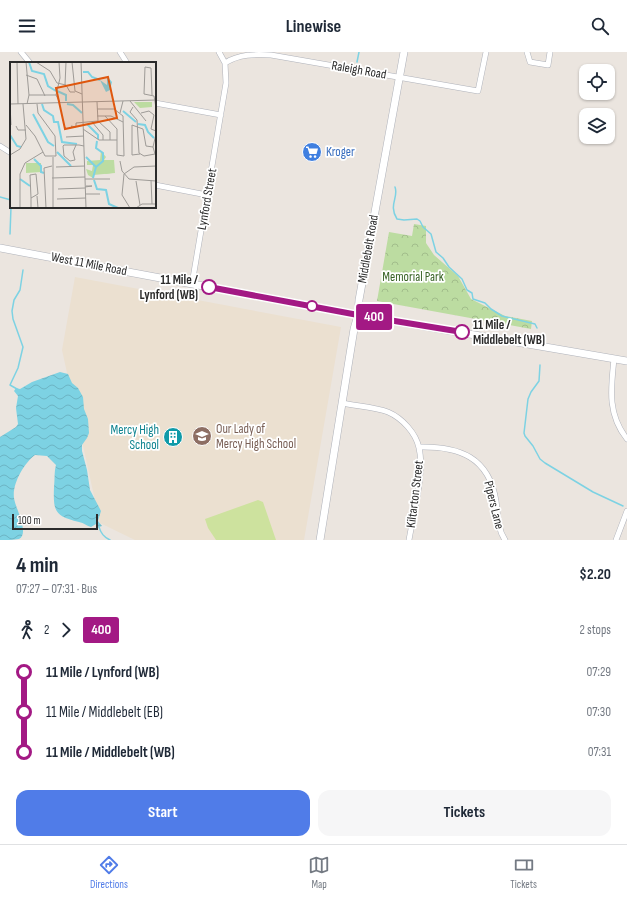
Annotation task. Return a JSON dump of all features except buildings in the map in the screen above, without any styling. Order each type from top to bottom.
[{"type":"street","points":[[21,52],[29,62]]},
{"type":"street","points":[[120,52],[126,62]]},
{"type":"street","points":[[219,52],[225,62]]},
{"type":"street","name":"Middlebelt Road","points":[[320,540],[354,329],[358,315],[359,300],[404,52]]},
{"type":"street","name":"Raleigh Road","points":[[225,62],[243,55],[295,55],[400,77],[478,91],[486,52]]},
{"type":"street","points":[[527,52],[530,62],[548,65],[550,52]]},
{"type":"street","name":"Lynford Street","points":[[192,284],[226,83],[225,62]]},
{"type":"street","points":[[156,102],[221,115]]},
{"type":"street","points":[[0,146],[10,152]]},
{"type":"street","points":[[156,185],[207,195]]},
{"type":"street","name":"West 11 Mile Road","points":[[0,248],[358,315],[627,361]]},
{"type":"street","points":[[614,359],[611,390],[612,408],[616,420],[627,439]]},
{"type":"street","name":"Kiltarton Street","points":[[342,403],[388,412],[399,419],[411,432],[419,447],[421,465],[409,540]]},
{"type":"street","name":"Pipers Lane","points":[[419,447],[451,449],[468,455],[480,464],[493,488],[499,527],[505,540]]},
{"type":"street","points":[[616,540],[627,511]]},
{"type":"shaded area","name":"Our Lady of Mercy High School","points":[[75,277],[341,327],[304,540],[135,540],[100,523],[62,350]]},
{"type":"green space","name":"Memorial Park","points":[[414,224],[426,226],[426,243],[434,255],[458,276],[471,299],[505,316],[532,321],[531,329],[377,301],[389,232],[412,236]]},
{"type":"green space","points":[[258,500],[263,502],[276,540],[216,540],[208,528],[205,519]]},
{"type":"water","points":[[60,372],[68,374],[72,383],[78,388],[83,397],[84,409],[88,419],[89,433],[82,445],[82,451],[90,490],[101,511],[98,521],[102,526],[97,528],[96,524],[90,527],[81,522],[65,518],[57,512],[54,502],[56,465],[47,456],[35,455],[23,468],[17,480],[14,492],[15,502],[23,526],[22,536],[19,539],[0,540],[0,437],[16,427],[18,424],[16,408],[18,396],[14,391],[16,388],[20,389],[32,382]]},
{"type":"waterway","points":[[357,62],[359,52]]},
{"type":"waterway","points":[[395,187],[396,194],[393,210],[397,219],[417,219],[420,221],[423,227],[431,234],[436,252],[462,279],[467,290],[472,293],[473,299],[485,303],[502,316],[535,324],[537,328]]},
{"type":"waterway","points":[[0,197],[10,200]]},
{"type":"waterway","points":[[10,234],[11,208]]},
{"type":"waterway","points":[[17,389],[10,385],[18,368],[23,347],[13,319],[12,311],[14,300],[20,290],[23,270]]},
{"type":"waterway","points":[[540,365],[539,381],[528,399],[524,433],[525,436],[533,446],[540,459],[545,463],[593,492],[623,506]]},
{"type":"waterway","points":[[99,527],[103,535],[110,540]]},
{"type":"bus line","name":"400","points":[[209,287],[358,315],[462,332]]},
{"type":"place","name":"Kroger","points":[[312,152]]},
{"type":"place","name":"11 Mile / Lynford (WB)","points":[[209,287]]},
{"type":"place","name":"11 Mile / Middlebelt (WB)","points":[[462,332]]},
{"type":"place","name":"Our Lady of Mercy High School","points":[[202,436]]},
{"type":"place","name":"Mercy High School","points":[[173,437]]}]
